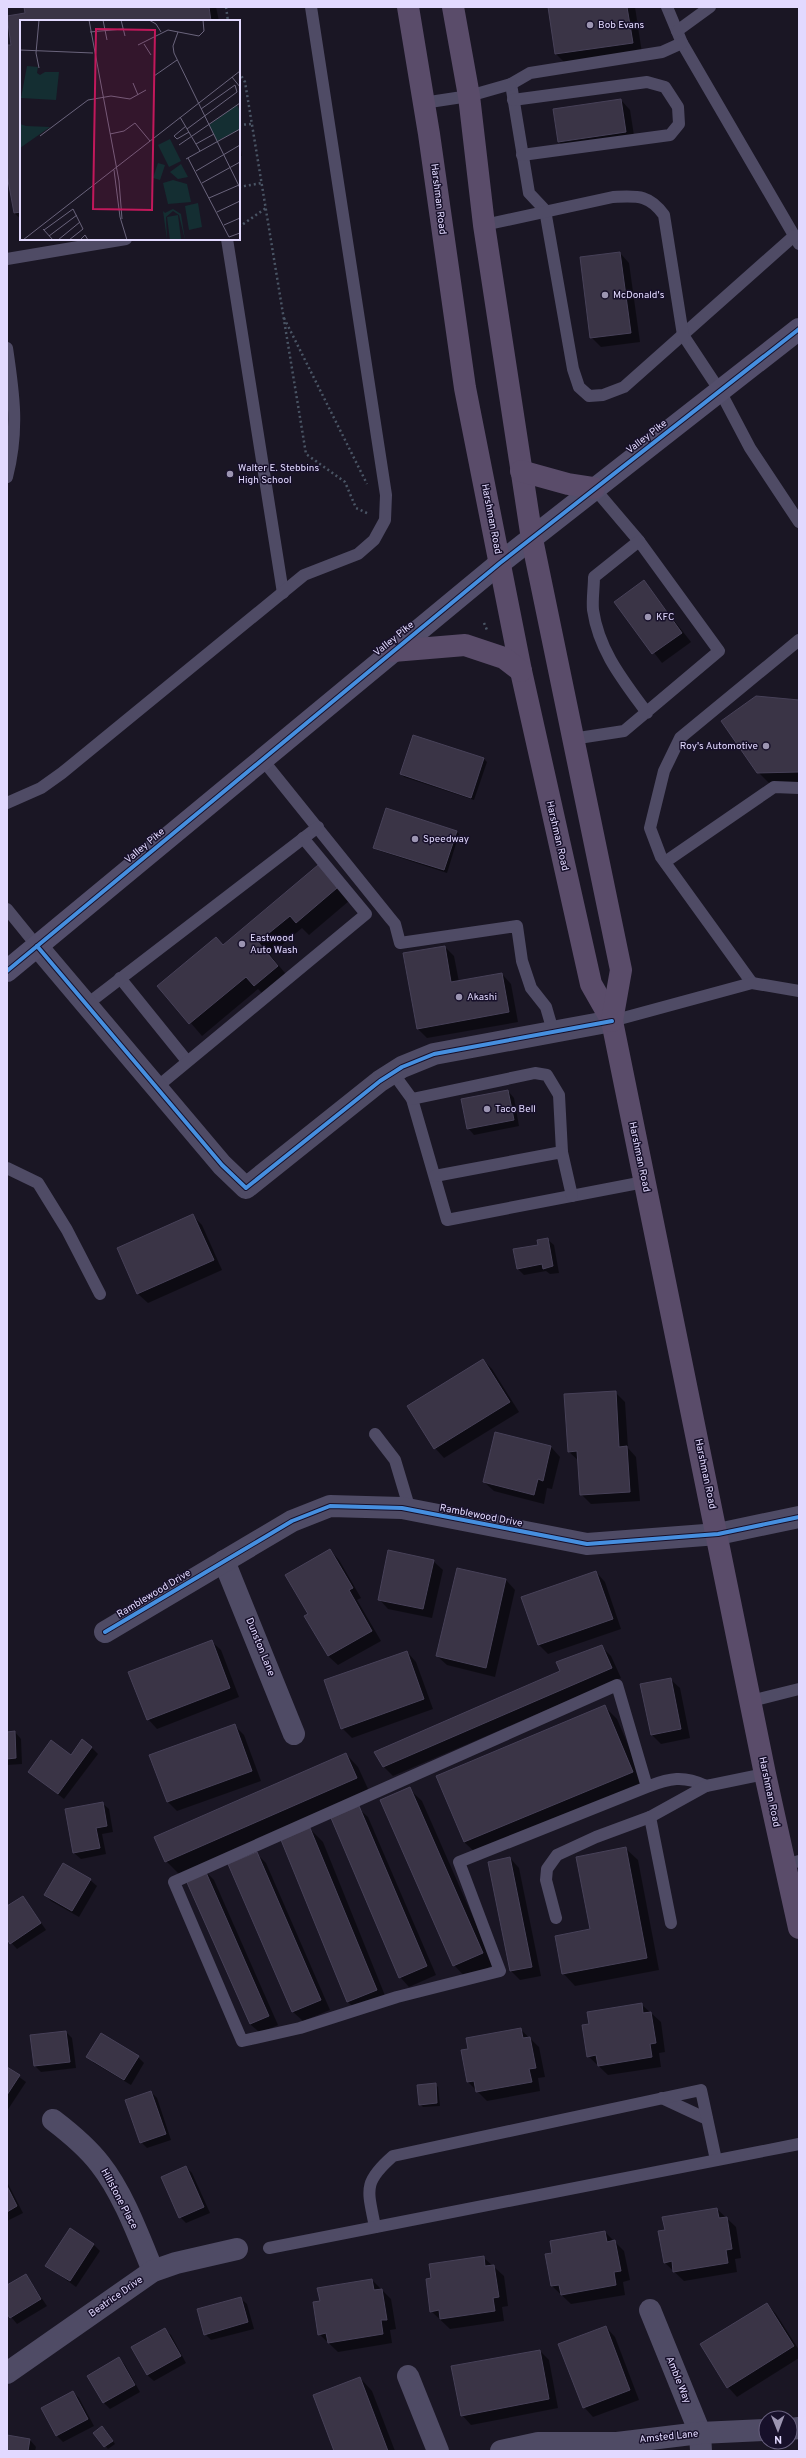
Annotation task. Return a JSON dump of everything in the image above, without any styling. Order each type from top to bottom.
[{"type":"main road","name":"Harshman Road","points":[[408,7],[464,388],[521,671],[591,984],[612,1021],[644,1182],[718,1534],[765,1774],[792,1863],[799,1928]]},
{"type":"main road","name":"Harshman Road","points":[[453,7],[469,96],[484,225],[532,540],[621,970],[612,1021]]},
{"type":"main road","points":[[521,471],[568,484],[594,488]]},
{"type":"main road","points":[[393,651],[465,645],[504,658],[521,671]]},
{"type":"street","name":"Valley Pike","points":[[7,971],[500,563],[532,540],[594,488],[798,332]]},
{"type":"street","points":[[37,946],[222,1165],[246,1188],[393,1073],[434,1054],[612,1021]]},
{"type":"street","name":"Ramblewood Drive","points":[[105,1632],[292,1521],[330,1506],[410,1510],[588,1544],[718,1534],[799,1517]]},
{"type":"street","name":"Dunston Lane","points":[[224,1561],[294,1734]]},
{"type":"street","name":"Hillstone Place","points":[[53,2120],[72,2135],[102,2165],[123,2204],[153,2271]]},
{"type":"street","name":"Beatrice Drive","points":[[7,2373],[153,2271],[176,2263],[236,2249]]},
{"type":"street","name":"Amble Way","points":[[650,2310],[701,2442]]},
{"type":"street","points":[[408,2376],[438,2451]]},
{"type":"street","name":"Amsted Lane","points":[[501,2451],[538,2443],[701,2442],[758,2431]]},
{"type":"lane","points":[[7,803],[41,788],[62,773],[304,575],[358,554],[374,540],[385,520],[386,496],[311,7]]},
{"type":"lane","points":[[511,84],[529,193],[545,210],[573,369],[579,387],[589,396],[603,395],[624,386],[796,240],[682,43],[667,7]]},
{"type":"lane","points":[[677,31],[710,7]]},
{"type":"lane","points":[[423,102],[469,96],[511,84],[530,72],[662,52],[682,43]]},
{"type":"lane","points":[[513,100],[647,82],[665,87],[678,107],[679,124],[670,135],[522,155]]},
{"type":"lane","points":[[484,225],[545,210],[631,196],[648,199],[656,204],[664,215],[683,335],[720,391],[750,448],[799,522]]},
{"type":"lane","points":[[7,259],[120,240]]},
{"type":"lane","points":[[227,240],[283,593]]},
{"type":"lane","points":[[7,348],[16,404],[14,439],[7,477]]},
{"type":"lane","points":[[572,739],[624,731],[719,651],[639,541],[594,488]]},
{"type":"lane","points":[[639,541],[594,576],[593,610],[602,646],[615,670],[647,712]]},
{"type":"lane","points":[[752,984],[665,862],[650,828],[664,771],[680,738],[799,640]]},
{"type":"lane","points":[[262,759],[392,921],[400,943],[516,926],[522,961],[530,988],[546,1007],[554,1031]]},
{"type":"lane","points":[[665,862],[774,787],[799,788]]},
{"type":"lane","points":[[86,1005],[318,827]]},
{"type":"lane","points":[[157,1087],[366,914],[303,838]]},
{"type":"lane","points":[[7,910],[37,946]]},
{"type":"lane","points":[[120,978],[187,1061]]},
{"type":"lane","points":[[612,1021],[752,984],[799,991]]},
{"type":"lane","points":[[393,1073],[412,1099],[447,1220],[644,1182]]},
{"type":"lane","points":[[412,1099],[535,1073],[547,1075],[559,1095],[562,1152],[572,1196]]},
{"type":"lane","points":[[435,1176],[562,1152]]},
{"type":"lane","points":[[7,1168],[38,1183],[67,1230],[100,1294]]},
{"type":"lane","points":[[375,1434],[396,1460],[410,1510]]},
{"type":"lane","points":[[647,1787],[617,1685],[174,1882],[242,2041],[300,2028],[397,1997],[500,1971],[458,1862],[647,1787],[661,1781],[691,1778],[706,1786]]},
{"type":"lane","points":[[751,1701],[799,1690]]},
{"type":"lane","points":[[556,1918],[546,1880],[548,1869],[557,1855],[596,1837],[650,1817],[706,1786],[765,1774]]},
{"type":"lane","points":[[650,1817],[671,1923]]},
{"type":"lane","points":[[374,2227],[367,2188],[378,2169],[393,2156],[701,2090],[716,2160]]},
{"type":"lane","points":[[662,2098],[707,2119]]},
{"type":"lane","points":[[269,2248],[799,2144]]},
{"type":"path","points":[[226,7],[228,20]]},
{"type":"path","points":[[240,74],[245,82],[306,454],[345,482],[356,508],[385,520]]},
{"type":"path","points":[[240,125],[252,124]]},
{"type":"path","points":[[240,187],[262,183]]},
{"type":"path","points":[[240,226],[266,208]]},
{"type":"path","points":[[284,318],[367,485]]},
{"type":"path","points":[[484,623],[488,633]]},
{"type":"building","points":[[24,7],[209,7],[211,20],[20,20],[20,212],[14,213],[7,175],[7,45],[11,45],[7,16],[25,13]]},
{"type":"building","name":"Bob Evans","points":[[548,7],[627,7],[633,43],[555,54]]},
{"type":"building","points":[[621,99],[626,132],[558,142],[553,109]]},
{"type":"building","name":"McDonald's","points":[[620,252],[631,333],[590,338],[580,257]]},
{"type":"building","name":"KFC","points":[[644,580],[682,633],[652,654],[614,602]]},
{"type":"building","points":[[756,696],[799,700],[799,772],[757,773],[721,721]]},
{"type":"building","points":[[413,735],[484,758],[471,798],[400,774]]},
{"type":"building","name":"Speedway","points":[[386,808],[457,831],[444,870],[373,848]]},
{"type":"building","name":"Eastwood Auto Wash","points":[[318,865],[337,888],[296,923],[290,916],[258,942],[278,966],[254,986],[246,977],[189,1024],[157,986],[216,937],[223,945]]},
{"type":"building","name":"Akashi","points":[[445,946],[451,982],[502,973],[509,1012],[417,1029],[403,953]]},
{"type":"building","name":"Taco Bell","points":[[508,1090],[514,1120],[467,1129],[461,1099]]},
{"type":"building","points":[[193,1214],[214,1260],[137,1294],[117,1248]]},
{"type":"building","points":[[548,1238],[553,1266],[543,1269],[542,1264],[517,1269],[513,1249],[538,1245],[537,1240]]},
{"type":"building","points":[[483,1359],[510,1402],[434,1449],[407,1406]]},
{"type":"building","points":[[616,1391],[619,1447],[627,1446],[630,1492],[580,1495],[577,1451],[568,1452],[564,1394]]},
{"type":"building","points":[[495,1432],[551,1446],[543,1481],[538,1479],[534,1495],[483,1482]]},
{"type":"building","points":[[330,1549],[353,1588],[349,1590],[372,1631],[328,1656],[304,1616],[308,1614],[285,1575]]},
{"type":"building","points":[[388,1550],[434,1560],[423,1609],[378,1600]]},
{"type":"building","points":[[457,1568],[506,1579],[486,1668],[436,1656]]},
{"type":"building","points":[[596,1571],[613,1619],[538,1645],[521,1597]]},
{"type":"building","points":[[212,1640],[230,1688],[147,1720],[128,1672]]},
{"type":"building","points":[[602,1645],[612,1668],[383,1767],[374,1752],[560,1671],[556,1662]]},
{"type":"building","points":[[407,1651],[424,1699],[341,1729],[324,1680]]},
{"type":"building","points":[[671,1678],[681,1729],[651,1735],[640,1684]]},
{"type":"building","points":[[605,1705],[633,1772],[464,1842],[436,1776]]},
{"type":"building","points":[[235,1724],[252,1771],[167,1802],[149,1755]]},
{"type":"building","points":[[15,1731],[16,1758],[7,1759],[7,1732]]},
{"type":"building","points":[[82,1739],[92,1747],[58,1794],[28,1772],[51,1740],[71,1755]]},
{"type":"building","points":[[346,1753],[357,1778],[165,1862],[154,1837]]},
{"type":"building","points":[[410,1787],[483,1953],[453,1966],[380,1800]]},
{"type":"building","points":[[103,1802],[107,1826],[96,1828],[100,1848],[73,1853],[65,1809]]},
{"type":"building","points":[[359,1806],[427,1966],[399,1978],[331,1818]]},
{"type":"building","points":[[310,1828],[377,1990],[347,2002],[281,1840]]},
{"type":"building","points":[[626,1847],[647,1958],[562,1974],[555,1936],[590,1929],[576,1857]]},
{"type":"building","points":[[257,1852],[321,2000],[292,2012],[228,1864]]},
{"type":"building","points":[[510,1857],[532,1967],[510,1971],[488,1862]]},
{"type":"building","points":[[63,1863],[91,1879],[72,1911],[44,1895]]},
{"type":"building","points":[[205,1870],[269,2016],[250,2024],[185,1878]]},
{"type":"building","points":[[23,1896],[41,1923],[10,1944],[7,1939],[7,1906]]},
{"type":"building","points":[[642,2003],[643,2013],[651,2012],[656,2043],[650,2044],[652,2057],[598,2066],[596,2055],[587,2057],[582,2025],[589,2024],[587,2012]]},
{"type":"building","points":[[521,2028],[523,2038],[530,2037],[536,2068],[529,2069],[532,2082],[476,2092],[474,2081],[467,2082],[461,2050],[468,2049],[466,2038]]},
{"type":"building","points":[[66,2031],[70,2062],[34,2066],[30,2035]]},
{"type":"building","points":[[101,2033],[139,2056],[124,2080],[86,2057]]},
{"type":"building","points":[[7,2067],[20,2075],[7,2095]]},
{"type":"building","points":[[436,2083],[437,2103],[419,2105],[417,2085]]},
{"type":"building","points":[[151,2091],[166,2134],[140,2143],[125,2100]]},
{"type":"building","points":[[186,2166],[204,2207],[179,2218],[161,2177]]},
{"type":"building","points":[[7,2186],[17,2206],[7,2212]]},
{"type":"building","points":[[717,2208],[719,2218],[727,2217],[732,2249],[726,2250],[728,2263],[673,2272],[672,2261],[664,2263],[658,2231],[665,2230],[662,2217]]},
{"type":"building","points":[[70,2228],[94,2244],[70,2281],[45,2266]]},
{"type":"building","points":[[605,2231],[607,2242],[615,2240],[621,2271],[614,2272],[616,2285],[561,2295],[559,2285],[551,2286],[545,2254],[552,2253],[550,2241]]},
{"type":"building","points":[[484,2256],[485,2266],[494,2265],[499,2297],[493,2298],[495,2311],[440,2319],[439,2310],[430,2312],[426,2279],[431,2278],[429,2264]]},
{"type":"building","points":[[26,2274],[41,2299],[10,2318],[7,2314],[7,2285]]},
{"type":"building","points":[[372,2279],[374,2290],[382,2289],[387,2320],[381,2320],[383,2334],[328,2343],[326,2333],[318,2335],[313,2302],[320,2301],[317,2288]]},
{"type":"building","points":[[241,2297],[248,2322],[204,2335],[197,2309]]},
{"type":"building","points":[[767,2303],[794,2346],[727,2388],[700,2344]]},
{"type":"building","points":[[606,2326],[630,2390],[583,2408],[558,2344]]},
{"type":"building","points":[[165,2328],[181,2356],[147,2375],[131,2347]]},
{"type":"building","points":[[540,2350],[549,2399],[461,2416],[451,2366]]},
{"type":"building","points":[[119,2357],[135,2385],[103,2403],[87,2376]]},
{"type":"building","points":[[360,2377],[388,2451],[334,2451],[313,2395]]},
{"type":"building","points":[[73,2391],[88,2419],[56,2436],[41,2408]]},
{"type":"building","points":[[102,2426],[113,2441],[104,2447],[93,2433]]},
{"type":"building","points":[[7,2435],[30,2439],[28,2451],[7,2451]]},
{"type":"cycle path","points":[[7,971],[500,563],[799,329]]},
{"type":"cycle path","points":[[37,946],[222,1165],[246,1188],[380,1081],[402,1067],[434,1054],[612,1021]]},
{"type":"cycle path","points":[[105,1632],[292,1521],[330,1506],[402,1508],[587,1544],[718,1534],[799,1517]]},
{"type":"place","name":"Bob Evans","points":[[590,25]]},
{"type":"place","name":"McDonald's","points":[[605,295]]},
{"type":"place","name":"Walter E. Stebbins High School","points":[[230,474]]},
{"type":"place","name":"KFC","points":[[648,617]]},
{"type":"place","name":"Roy's Automotive","points":[[766,746]]},
{"type":"place","name":"Speedway","points":[[415,839]]},
{"type":"place","name":"Eastwood Auto Wash","points":[[242,944]]},
{"type":"place","name":"Akashi","points":[[459,997]]},
{"type":"place","name":"Taco Bell","points":[[487,1109]]}]
